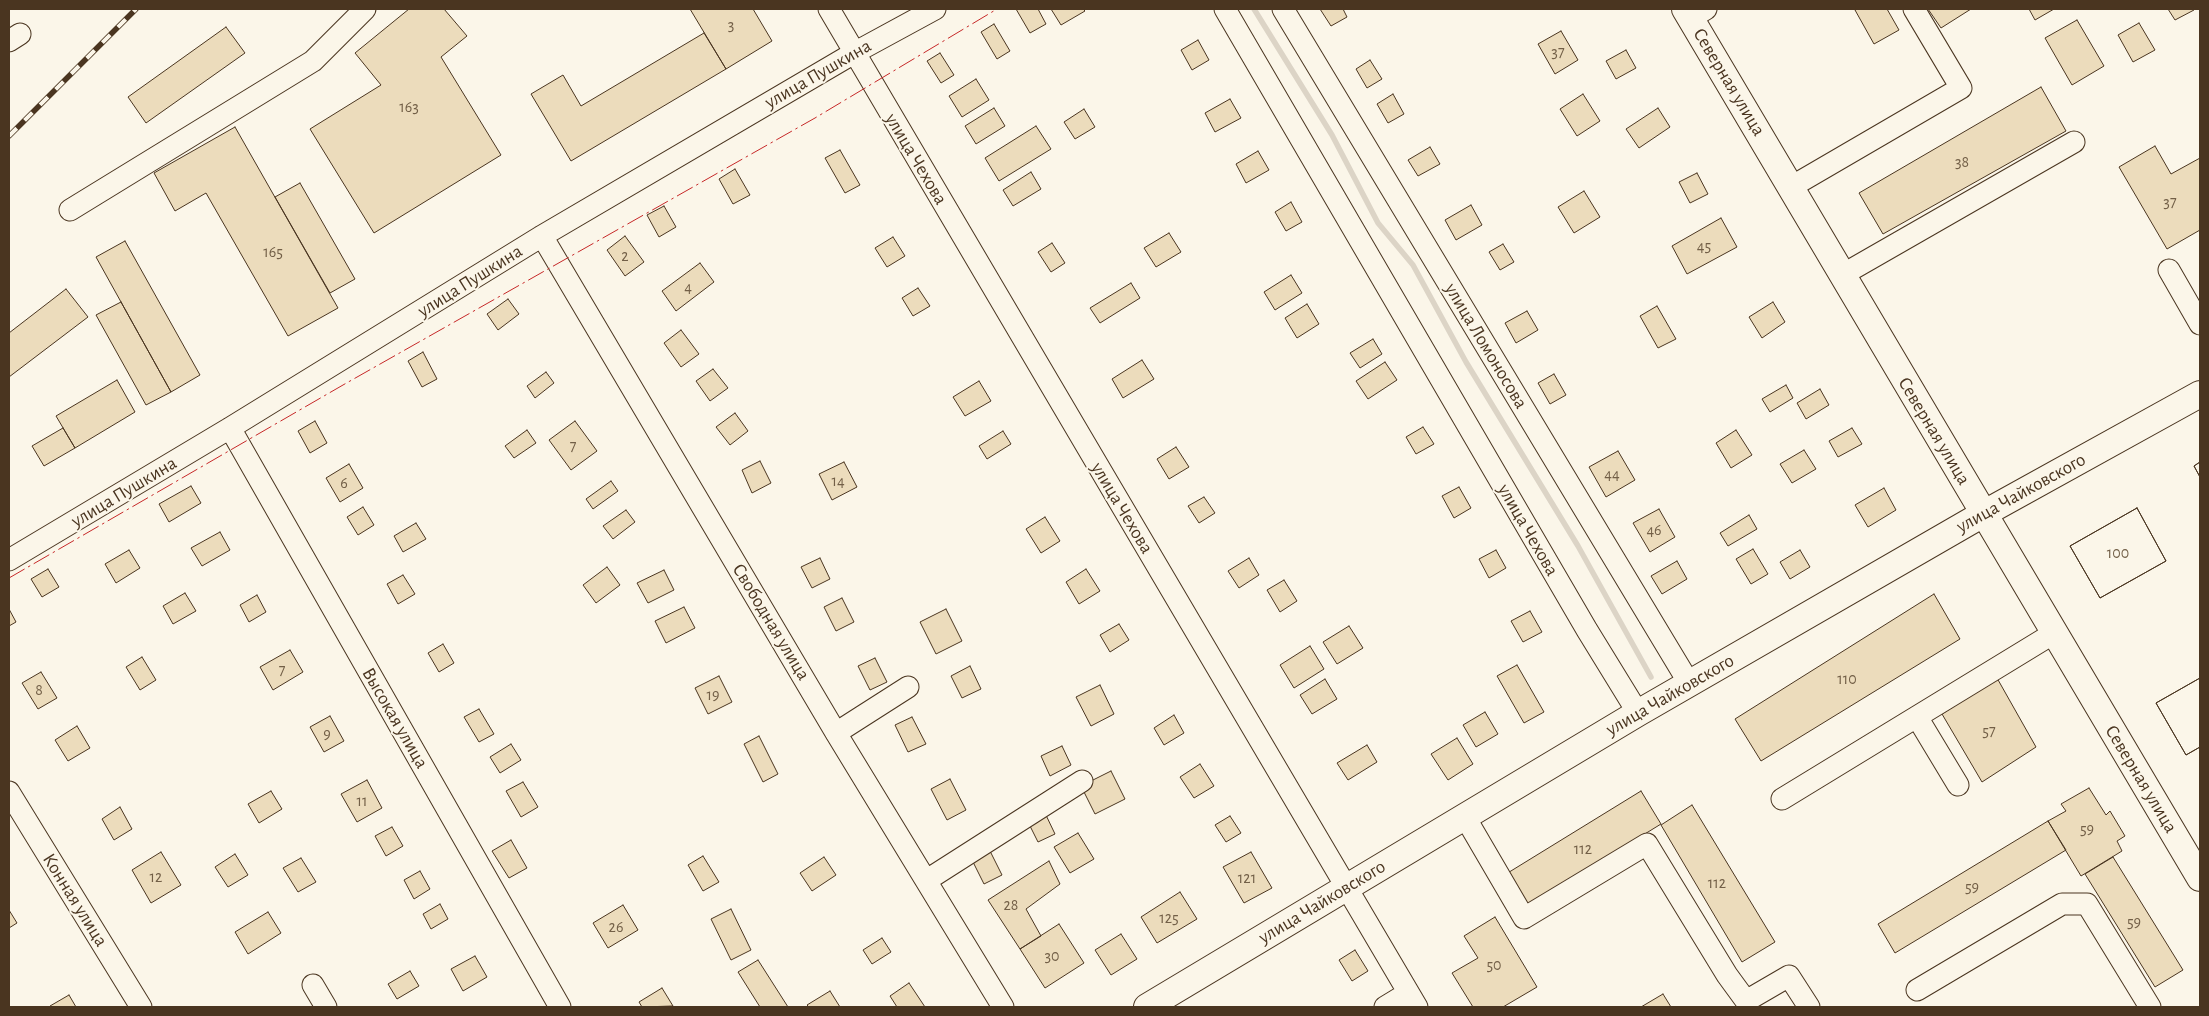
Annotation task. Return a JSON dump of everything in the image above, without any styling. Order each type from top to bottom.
[{"type":"main road","name":"Северная улица","points":[[1694,12],[1842,275],[2200,878]]},
{"type":"main road","name":"улица Чайковского","points":[[1146,1007],[1638,713],[1983,514],[2200,394]]},
{"type":"street","points":[[70,210],[312,61],[365,9]]},
{"type":"street","name":"улица Чехова","points":[[828,9],[1412,1000]]},
{"type":"street","name":"улица Пушкина","points":[[9,560],[230,428],[542,236],[854,53],[935,9]]},
{"type":"street","name":"улица Чехова","points":[[1225,9],[1586,630],[1638,713]]},
{"type":"street","name":"улица Ломоносова","points":[[1283,9],[1689,684]]},
{"type":"street","points":[[1791,187],[1961,88],[1914,9]]},
{"type":"street","points":[[1842,275],[2074,142]]},
{"type":"street","name":"Свободная улица","points":[[542,236],[836,733],[1003,1007]]},
{"type":"street","points":[[2169,270],[2200,324]]},
{"type":"street","name":"Высокая улица","points":[[230,428],[560,1007]]},
{"type":"street","points":[[1782,799],[2054,633]]},
{"type":"street","points":[[836,733],[908,687]]},
{"type":"street","points":[[1917,717],[1958,785]]},
{"type":"street","points":[[927,880],[1082,781]]},
{"type":"street","name":"Конная улица","points":[[9,792],[141,1007]]},
{"type":"street","points":[[1465,817],[1524,918],[1647,844],[1727,975],[1746,1001],[1789,976],[1809,1007]]},
{"type":"street","points":[[1917,990],[2062,904],[2087,904],[2150,1007]]},
{"type":"street","points":[[313,986],[326,1007]]},
{"type":"street","points":[[1384,1007],[1412,1000]]},
{"type":"building","points":[[409,9],[444,9],[467,36],[441,57],[501,155],[374,233],[310,129],[381,85],[355,53]]},
{"type":"building","points":[[690,9],[753,9],[772,41],[726,69]]},
{"type":"building","points":[[1016,9],[1038,9],[1046,24],[1030,33]]},
{"type":"building","points":[[1051,9],[1083,9],[1085,11],[1061,25]]},
{"type":"building","points":[[1320,9],[1343,9],[1347,17],[1331,26]]},
{"type":"building","points":[[1887,9],[1899,30],[1874,44],[1855,10]]},
{"type":"building","points":[[1928,9],[1971,9],[1941,28]]},
{"type":"building","points":[[2029,9],[2054,9],[2035,20]]},
{"type":"building","points":[[2168,9],[2193,9],[2194,10],[2175,20]]},
{"type":"building","points":[[2077,20],[2104,66],[2072,85],[2045,38]]},
{"type":"building","points":[[2139,23],[2155,50],[2133,62],[2118,35]]},
{"type":"building","points":[[994,24],[1010,51],[997,59],[981,32]]},
{"type":"building","points":[[226,27],[245,53],[146,123],[128,97]]},
{"type":"building","points":[[1561,31],[1578,60],[1555,74],[1538,44]]},
{"type":"building","points":[[704,33],[726,69],[571,161],[531,94],[563,75],[581,106]]},
{"type":"building","points":[[1198,40],[1209,60],[1192,70],[1181,50]]},
{"type":"building","points":[[1626,50],[1636,68],[1616,79],[1606,61]]},
{"type":"building","points":[[940,53],[954,75],[941,83],[927,61]]},
{"type":"building","points":[[1370,60],[1382,79],[1367,88],[1356,69]]},
{"type":"building","points":[[976,79],[989,100],[962,117],[949,96]]},
{"type":"building","points":[[2041,87],[2066,131],[1883,234],[1859,193]]},
{"type":"building","points":[[1393,94],[1404,114],[1388,123],[1377,104]]},
{"type":"building","points":[[1583,94],[1600,121],[1577,136],[1560,109]]},
{"type":"building","points":[[1230,99],[1241,118],[1215,132],[1205,113]]},
{"type":"building","points":[[994,108],[1005,126],[976,144],[965,126]]},
{"type":"building","points":[[1658,108],[1670,127],[1639,148],[1626,129]]},
{"type":"building","points":[[1084,109],[1095,127],[1075,139],[1064,122]]},
{"type":"building","points":[[1036,126],[1051,149],[999,181],[985,158]]},
{"type":"building","points":[[235,127],[338,308],[288,336],[206,193],[175,211],[154,173]]},
{"type":"building","points":[[2155,146],[2171,174],[2200,158],[2200,230],[2167,249],[2119,167]]},
{"type":"building","points":[[1430,147],[1440,164],[1418,176],[1408,160]]},
{"type":"building","points":[[840,150],[860,185],[845,193],[825,158]]},
{"type":"building","points":[[1258,151],[1269,170],[1246,183],[1236,164]]},
{"type":"building","points":[[735,169],[750,195],[733,204],[719,179]]},
{"type":"building","points":[[1031,172],[1041,189],[1013,206],[1003,190]]},
{"type":"building","points":[[1697,173],[1708,194],[1690,203],[1679,182]]},
{"type":"building","points":[[300,183],[355,279],[330,293],[275,197]]},
{"type":"building","points":[[1584,191],[1600,217],[1574,233],[1558,207]]},
{"type":"building","points":[[1291,202],[1302,222],[1286,231],[1275,212]]},
{"type":"building","points":[[1471,205],[1482,225],[1456,240],[1445,220]]},
{"type":"building","points":[[664,206],[676,227],[659,237],[647,215]]},
{"type":"building","points":[[1721,218],[1737,247],[1687,274],[1672,246]]},
{"type":"building","points":[[1169,233],[1181,252],[1156,267],[1144,248]]},
{"type":"building","points":[[625,236],[644,262],[625,276],[607,250]]},
{"type":"building","points":[[893,237],[905,256],[887,267],[875,248]]},
{"type":"building","points":[[125,241],[200,375],[171,392],[96,257]]},
{"type":"building","points":[[1052,243],[1065,263],[1051,272],[1038,252]]},
{"type":"building","points":[[1503,244],[1514,262],[1500,270],[1489,252]]},
{"type":"building","points":[[700,263],[714,282],[676,311],[662,291]]},
{"type":"building","points":[[1291,275],[1302,293],[1275,310],[1264,292]]},
{"type":"building","points":[[1131,283],[1140,298],[1100,323],[1090,308]]},
{"type":"building","points":[[918,288],[930,306],[913,316],[902,298]]},
{"type":"building","points":[[66,289],[88,317],[9,377],[9,333]]},
{"type":"building","points":[[508,299],[519,314],[498,330],[487,314]]},
{"type":"building","points":[[121,302],[171,392],[146,405],[96,315]]},
{"type":"building","points":[[1773,302],[1785,322],[1762,338],[1749,317]]},
{"type":"building","points":[[1307,304],[1319,324],[1297,338],[1285,318]]},
{"type":"building","points":[[1657,306],[1676,339],[1658,348],[1640,316]]},
{"type":"building","points":[[1527,311],[1538,330],[1516,343],[1505,323]]},
{"type":"building","points":[[681,330],[699,354],[681,367],[664,343]]},
{"type":"building","points":[[1373,339],[1382,354],[1360,368],[1350,353]]},
{"type":"building","points":[[423,352],[437,379],[422,387],[408,361]]},
{"type":"building","points":[[1142,360],[1154,379],[1123,398],[1112,379]]},
{"type":"building","points":[[1385,362],[1397,380],[1368,399],[1356,381]]},
{"type":"building","points":[[713,369],[728,388],[710,401],[696,381]]},
{"type":"building","points":[[546,372],[554,383],[535,398],[527,386]]},
{"type":"building","points":[[1554,374],[1566,395],[1550,404],[1538,383]]},
{"type":"building","points":[[117,380],[135,412],[75,448],[56,416]]},
{"type":"building","points":[[979,381],[991,401],[965,416],[953,397]]},
{"type":"building","points":[[1786,385],[1793,398],[1770,412],[1762,399]]},
{"type":"building","points":[[1820,389],[1829,405],[1806,419],[1797,403]]},
{"type":"building","points":[[735,413],[748,431],[730,445],[716,427]]},
{"type":"building","points":[[315,421],[327,443],[310,453],[298,431]]},
{"type":"building","points":[[575,421],[597,451],[571,470],[549,440]]},
{"type":"building","points":[[1423,427],[1434,444],[1416,454],[1406,437]]},
{"type":"building","points":[[63,428],[75,448],[44,466],[32,446]]},
{"type":"building","points":[[1852,428],[1862,444],[1838,457],[1829,441]]},
{"type":"building","points":[[527,430],[536,443],[514,458],[505,446]]},
{"type":"building","points":[[1736,430],[1752,455],[1731,468],[1716,443]]},
{"type":"building","points":[[1003,431],[1011,444],[987,459],[979,446]]},
{"type":"building","points":[[1176,447],[1189,467],[1169,479],[1157,459]]},
{"type":"building","points":[[1804,450],[1816,469],[1792,483],[1780,464]]},
{"type":"building","points":[[1618,451],[1635,480],[1606,497],[1589,467]]},
{"type":"building","points":[[760,461],[771,483],[752,493],[742,470]]},
{"type":"building","points":[[844,462],[857,487],[832,500],[819,474]]},
{"type":"building","points":[[2200,462],[2200,477],[2194,466]]},
{"type":"building","points":[[2200,462],[2200,477],[2194,466]]},
{"type":"building","points":[[349,464],[363,488],[340,502],[326,478]]},
{"type":"building","points":[[611,481],[618,491],[593,509],[586,499]]},
{"type":"building","points":[[191,486],[201,503],[169,522],[159,504]]},
{"type":"building","points":[[1459,487],[1471,508],[1454,518],[1442,496]]},
{"type":"building","points":[[1884,488],[1896,510],[1868,527],[1855,505]]},
{"type":"building","points":[[1204,497],[1215,513],[1199,523],[1188,506]]},
{"type":"building","points":[[363,507],[374,525],[358,535],[347,517]]},
{"type":"building","points":[[2137,508],[2166,561],[2100,598],[2070,546]]},
{"type":"building","points":[[2137,508],[2166,561],[2100,598],[2070,546]]},
{"type":"building","points":[[1659,509],[1675,537],[1650,552],[1633,523]]},
{"type":"building","points":[[626,510],[635,522],[613,539],[603,526]]},
{"type":"building","points":[[1749,515],[1757,529],[1728,546],[1720,533]]},
{"type":"building","points":[[1045,517],[1060,541],[1041,553],[1026,529]]},
{"type":"building","points":[[416,523],[426,539],[403,552],[394,536]]},
{"type":"building","points":[[220,532],[230,550],[202,566],[191,548]]},
{"type":"building","points":[[1753,549],[1768,574],[1751,584],[1736,559]]},
{"type":"building","points":[[129,550],[140,568],[116,583],[105,564]]},
{"type":"building","points":[[1496,550],[1506,568],[1489,578],[1479,559]]},
{"type":"building","points":[[1800,550],[1810,567],[1790,579],[1780,562]]},
{"type":"building","points":[[820,558],[830,579],[812,588],[801,567]]},
{"type":"building","points":[[1249,558],[1259,575],[1239,588],[1228,571]]},
{"type":"building","points":[[1677,561],[1687,579],[1662,594],[1651,576]]},
{"type":"building","points":[[607,567],[620,585],[596,603],[583,585]]},
{"type":"building","points":[[48,569],[59,587],[42,597],[31,579]]},
{"type":"building","points":[[1086,569],[1100,591],[1079,604],[1066,582]]},
{"type":"building","points":[[664,570],[674,590],[648,603],[637,583]]},
{"type":"building","points":[[403,575],[415,594],[398,604],[387,584]]},
{"type":"building","points":[[1284,580],[1297,601],[1280,612],[1267,590]]},
{"type":"building","points":[[185,593],[196,611],[173,624],[163,606]]},
{"type":"building","points":[[1934,594],[1960,639],[1761,761],[1735,719]]},
{"type":"building","points":[[257,595],[266,612],[249,622],[240,605]]},
{"type":"building","points":[[842,598],[854,622],[836,631],[824,607]]},
{"type":"building","points":[[684,607],[695,628],[666,643],[655,621]]},
{"type":"building","points":[[9,609],[16,622],[9,626]]},
{"type":"building","points":[[946,609],[962,641],[936,654],[920,622]]},
{"type":"building","points":[[1530,611],[1542,632],[1523,642],[1511,621]]},
{"type":"building","points":[[1119,624],[1129,640],[1110,652],[1100,635]]},
{"type":"building","points":[[1349,626],[1363,648],[1337,664],[1323,642]]},
{"type":"building","points":[[443,644],[454,663],[439,672],[428,653]]},
{"type":"building","points":[[1310,646],[1324,669],[1294,688],[1280,665]]},
{"type":"building","points":[[290,650],[303,672],[273,690],[260,667]]},
{"type":"building","points":[[142,657],[156,680],[140,690],[126,667]]},
{"type":"building","points":[[875,658],[887,682],[870,690],[858,666]]},
{"type":"building","points":[[1517,665],[1544,712],[1524,723],[1497,676]]},
{"type":"building","points":[[970,666],[981,689],[962,698],[951,676]]},
{"type":"building","points":[[41,672],[57,698],[38,709],[22,683]]},
{"type":"building","points":[[719,676],[732,702],[708,714],[695,688]]},
{"type":"building","points":[[1997,678],[2036,747],[1982,782],[1942,714]]},
{"type":"building","points":[[2200,678],[2200,747],[2186,755],[2156,703]]},
{"type":"building","points":[[2200,678],[2200,747],[2186,755],[2156,703]]},
{"type":"building","points":[[1325,679],[1337,699],[1312,714],[1300,695]]},
{"type":"building","points":[[1100,685],[1114,714],[1091,726],[1076,697]]},
{"type":"building","points":[[479,709],[494,734],[479,742],[464,717]]},
{"type":"building","points":[[1485,712],[1498,734],[1476,747],[1463,725]]},
{"type":"building","points":[[1174,715],[1184,733],[1164,745],[1154,728]]},
{"type":"building","points":[[330,716],[344,741],[324,752],[310,727]]},
{"type":"building","points":[[912,717],[926,744],[908,752],[895,725]]},
{"type":"building","points":[[77,726],[90,748],[68,761],[55,740]]},
{"type":"building","points":[[759,736],[778,774],[763,782],[744,744]]},
{"type":"building","points":[[1457,738],[1473,764],[1448,780],[1431,754]]},
{"type":"building","points":[[511,744],[521,760],[500,773],[490,757]]},
{"type":"building","points":[[1367,745],[1377,762],[1348,780],[1337,763]]},
{"type":"building","points":[[1062,746],[1071,765],[1050,776],[1041,756]]},
{"type":"building","points":[[1200,764],[1214,786],[1194,798],[1180,777]]},
{"type":"building","points":[[1111,771],[1125,799],[1095,814],[1081,786]]},
{"type":"building","points":[[950,779],[966,810],[947,820],[931,789]]},
{"type":"building","points":[[367,780],[382,808],[357,822],[341,794]]},
{"type":"building","points":[[523,782],[538,807],[521,817],[506,791]]},
{"type":"building","points":[[2089,788],[2106,815],[2110,811],[2125,836],[2117,841],[2122,851],[2081,876],[2048,821],[2066,811],[2061,804]]},
{"type":"building","points":[[271,791],[282,809],[259,823],[248,804]]},
{"type":"building","points":[[1641,791],[1661,824],[1526,907],[1506,874]]},
{"type":"building","points":[[1692,805],[1775,942],[1742,962],[1661,825]]},
{"type":"building","points":[[120,807],[132,829],[114,840],[102,819]]},
{"type":"building","points":[[1044,811],[1055,834],[1038,842],[1027,820]]},
{"type":"building","points":[[1230,816],[1241,833],[1226,842],[1215,825]]},
{"type":"building","points":[[2048,821],[2066,850],[1895,953],[1878,924]]},
{"type":"building","points":[[392,827],[403,846],[386,856],[375,836]]},
{"type":"building","points":[[1078,833],[1094,859],[1070,873],[1054,847]]},
{"type":"building","points":[[511,840],[527,868],[509,878],[492,851]]},
{"type":"building","points":[[989,849],[1002,875],[984,884],[971,858]]},
{"type":"building","points":[[161,852],[181,885],[151,903],[132,870]]},
{"type":"building","points":[[1251,852],[1272,888],[1244,903],[1223,867]]},
{"type":"building","points":[[235,854],[248,875],[228,887],[215,867]]},
{"type":"building","points":[[703,856],[719,882],[703,891],[688,865]]},
{"type":"building","points":[[824,857],[836,875],[812,891],[800,873]]},
{"type":"building","points":[[2113,857],[2183,970],[2155,987],[2085,874]]},
{"type":"building","points":[[301,858],[316,882],[298,892],[283,868]]},
{"type":"building","points":[[1049,861],[1060,884],[1026,909],[1041,936],[1020,949],[988,900]]},
{"type":"building","points":[[420,871],[430,889],[414,899],[404,880]]},
{"type":"building","points":[[1180,892],[1197,919],[1157,943],[1141,917]]},
{"type":"building","points":[[440,904],[448,919],[431,929],[423,914]]},
{"type":"building","points":[[623,905],[638,930],[608,948],[593,923]]},
{"type":"building","points":[[731,909],[751,950],[731,960],[711,919]]},
{"type":"building","points":[[9,910],[17,923],[9,928]]},
{"type":"building","points":[[268,912],[281,933],[248,954],[235,932]]},
{"type":"building","points":[[1495,917],[1537,987],[1503,1007],[1473,1007],[1452,973],[1478,958],[1464,936]]},
{"type":"building","points":[[1059,924],[1084,963],[1045,988],[1020,949]]},
{"type":"building","points":[[1121,934],[1137,959],[1111,975],[1095,950]]},
{"type":"building","points":[[882,938],[891,952],[872,964],[863,950]]},
{"type":"building","points":[[1355,950],[1368,971],[1352,981],[1339,960]]},
{"type":"building","points":[[475,956],[487,977],[463,991],[451,969]]},
{"type":"building","points":[[758,960],[788,1007],[760,1007],[738,972]]},
{"type":"building","points":[[410,971],[419,986],[397,999],[388,984]]},
{"type":"building","points":[[909,983],[925,1007],[897,1007],[890,996]]},
{"type":"building","points":[[662,988],[673,1006],[642,1007],[639,1002]]},
{"type":"building","points":[[830,991],[840,1007],[809,1007],[807,1005]]},
{"type":"building","points":[[1663,994],[1671,1007],[1641,1007]]},
{"type":"building","points":[[69,995],[76,1007],[50,1007],[50,1006]]},
{"type":"waterway","points":[[1254,9],[1332,135],[1378,223],[1413,265],[1466,362],[1578,546],[1651,677]]},
{"type":"railway","points":[[9,136],[136,9]]},
{"type":"power","points":[[9,578],[343,385],[815,118],[997,9]]}]
